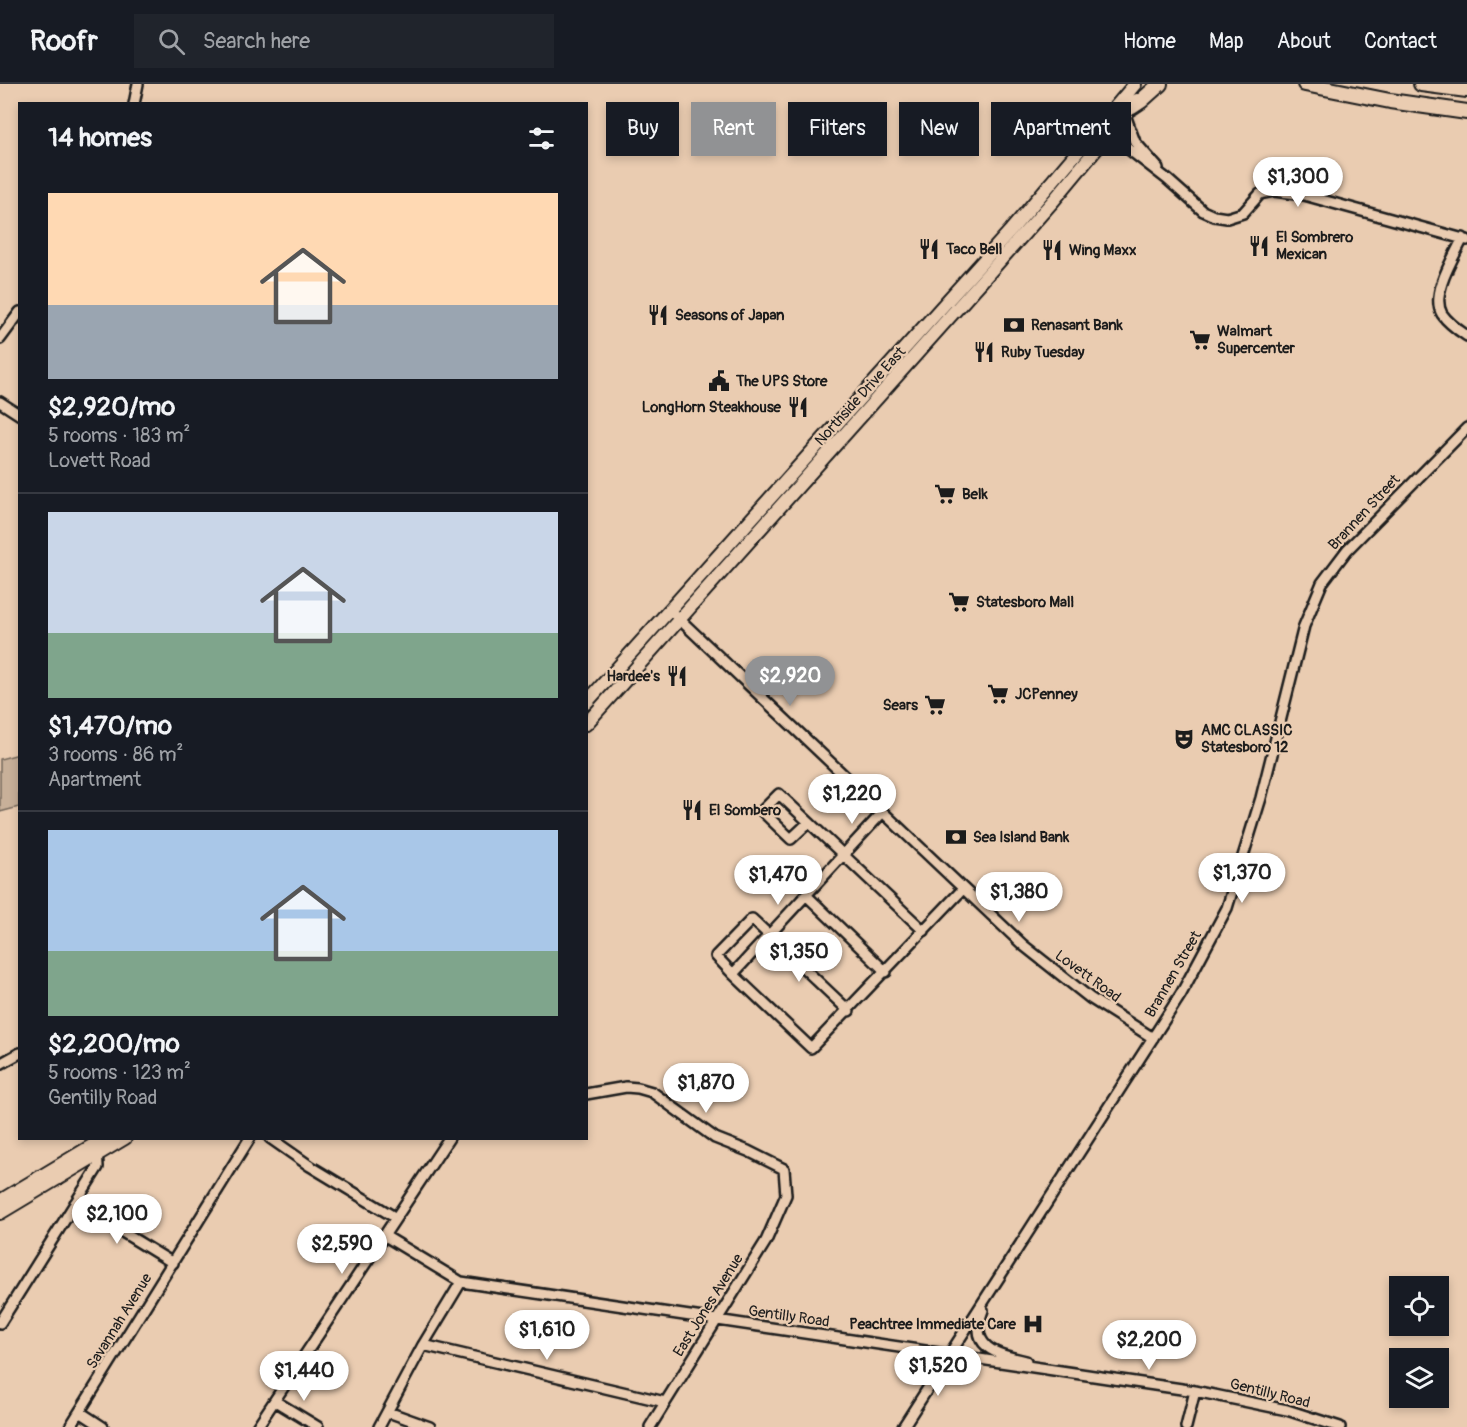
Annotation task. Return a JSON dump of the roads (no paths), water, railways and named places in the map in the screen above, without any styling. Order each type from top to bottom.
[{"type":"highway","points":[[1131,109],[1160,84]]},
{"type":"highway","points":[[1305,84],[1390,101],[1467,112]]},
{"type":"highway","points":[[1421,84],[1467,90]]},
{"type":"main road","name":"Northside Drive East","points":[[588,701],[1011,230],[1135,84]]},
{"type":"main road","name":"Northside Drive East","points":[[1131,107],[1150,84]]},
{"type":"main road","name":"Northside Drive East","points":[[588,722],[681,621],[1054,200],[1090,156]]},
{"type":"main road","points":[[0,1202],[100,1145],[118,1140]]},
{"type":"main road","points":[[0,1213],[100,1145]]},
{"type":"street","points":[[134,102],[138,84]]},
{"type":"street","points":[[1131,124],[1135,142],[1155,162],[1162,175]]},
{"type":"street","points":[[1131,151],[1203,211],[1214,216],[1227,218],[1243,213],[1260,194],[1274,191],[1304,195],[1465,239],[1441,285],[1438,299],[1441,312],[1451,324],[1467,336]]},
{"type":"street","points":[[0,339],[18,315]]},
{"type":"street","points":[[0,402],[18,414]]},
{"type":"street","name":"Brannen Street","points":[[903,1427],[1181,994],[1227,908],[1261,798],[1304,626],[1322,583],[1347,550],[1467,428]]},
{"type":"street","name":"Lovett Road","points":[[670,611],[882,813],[1051,969],[1090,998],[1153,1038]]},
{"type":"street","points":[[808,823],[791,839],[762,811],[779,794],[924,931]]},
{"type":"street","points":[[733,974],[882,813]]},
{"type":"street","points":[[849,1011],[752,919],[716,956],[811,1048],[849,1011],[963,889]]},
{"type":"street","points":[[806,896],[886,972]]},
{"type":"street","points":[[0,1064],[18,1054]]},
{"type":"street","name":"East Jones Avenue","points":[[588,1094],[626,1087],[652,1092],[715,1138],[784,1169],[786,1195],[766,1241],[650,1427]]},
{"type":"street","name":"Savannah Avenue","points":[[70,1427],[249,1140]]},
{"type":"street","points":[[273,1140],[310,1166],[396,1218]]},
{"type":"street","points":[[257,1427],[448,1140]]},
{"type":"street","points":[[0,1323],[98,1167],[100,1145]]},
{"type":"street","points":[[75,1203],[173,1263]]},
{"type":"street","name":"Gentilly Road","points":[[385,1236],[461,1282],[1195,1391],[1287,1410],[1340,1427]]},
{"type":"street","points":[[379,1427],[423,1345],[461,1282]]},
{"type":"street","points":[[990,1290],[978,1322],[979,1336],[985,1346],[1000,1354],[1072,1373]]},
{"type":"street","points":[[423,1345],[665,1402]]},
{"type":"street","points":[[1185,1427],[1195,1391]]},
{"type":"street","points":[[275,1401],[318,1427]]},
{"type":"street","points":[[80,1412],[103,1427]]},
{"type":"street","points":[[388,1412],[430,1427]]},
{"type":"place","name":"El Sombrero Mexican","points":[[1259,246]]},
{"type":"place","name":"Taco Bell","points":[[929,249]]},
{"type":"place","name":"Wing Maxx","points":[[1052,250]]},
{"type":"place","name":"Seasons of Japan","points":[[658,315]]},
{"type":"place","name":"Renasant Bank","points":[[1014,325]]},
{"type":"place","name":"Walmart Supercenter","points":[[1200,340]]},
{"type":"place","name":"Ruby Tuesday","points":[[984,352]]},
{"type":"place","name":"The UPS Store","points":[[719,381]]},
{"type":"place","name":"LongHorn Steakhouse","points":[[798,407]]},
{"type":"place","name":"Belk","points":[[945,494]]},
{"type":"place","name":"Statesboro Mall","points":[[959,602]]},
{"type":"place","name":"Hardee's","points":[[677,676]]},
{"type":"place","name":"JCPenney","points":[[998,694]]},
{"type":"place","name":"Sears","points":[[935,705]]},
{"type":"place","name":"AMC CLASSIC Statesboro 12","points":[[1184,739]]},
{"type":"place","name":"El Sombero","points":[[692,810]]},
{"type":"place","name":"Sea Island Bank","points":[[956,837]]},
{"type":"place","name":"Peachtree Immediate Care","points":[[1033,1324]]}]
